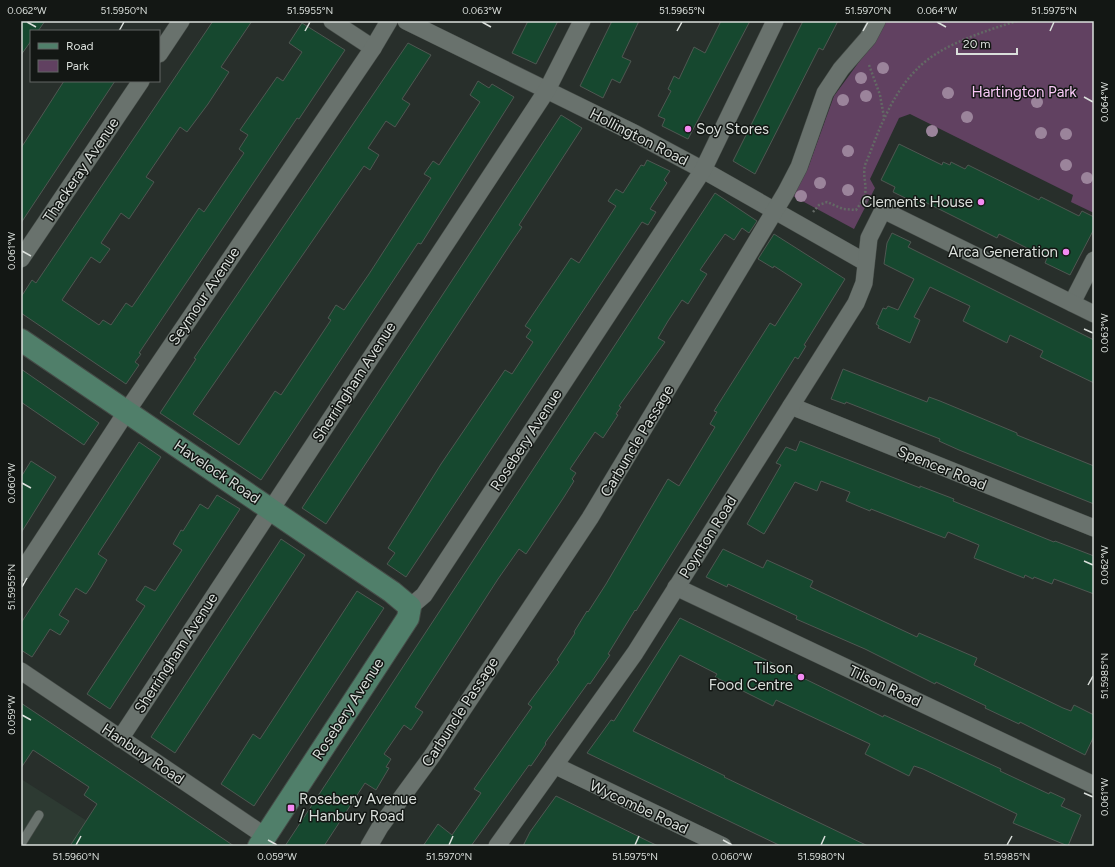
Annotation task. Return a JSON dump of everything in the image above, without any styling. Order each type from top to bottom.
[{"type":"street","points":[[160,53],[182,21]]},
{"type":"street","points":[[332,21],[373,48]]},
{"type":"street","name":"Seymour Avenue","points":[[21,573],[127,411],[373,48],[389,21]]},
{"type":"street","name":"Hollington Road","points":[[406,21],[547,90],[703,170],[865,262]]},
{"type":"street","name":"Sherringham Avenue","points":[[120,739],[547,90],[582,21]]},
{"type":"street","name":"Rosebery Avenue","points":[[262,841],[408,618],[410,608],[421,599],[428,589],[703,170],[775,21]]},
{"type":"street","name":"Carbuncle Passage","points":[[369,846],[380,827],[432,756],[590,518],[775,210],[799,167],[825,93],[868,38],[877,21]]},
{"type":"street","name":"Thackeray Avenue","points":[[21,260],[140,82]]},
{"type":"street","points":[[883,210],[1094,314]]},
{"type":"street","name":"Poynton Road","points":[[498,846],[610,690],[858,298],[864,283],[865,262],[869,238],[883,210]]},
{"type":"street","points":[[1072,303],[1094,260]]},
{"type":"street","name":"Havelock Road","points":[[21,340],[404,600],[410,608]]},
{"type":"street","name":"Spencer Road","points":[[791,406],[1094,528]]},
{"type":"street","name":"Tilson Road","points":[[676,587],[1094,785]]},
{"type":"street","name":"Hanbury Road","points":[[21,671],[120,739],[262,841]]},
{"type":"street","name":"Wycombe Road","points":[[556,766],[568,774],[723,846]]},
{"type":"lane","points":[[21,844],[39,816]]},
{"type":"path","points":[[804,227],[819,205],[827,202],[843,210],[856,210],[866,194],[863,173],[884,118],[899,92],[923,63],[950,47],[974,36],[1017,21]]},
{"type":"path","points":[[858,49],[866,56],[875,79],[884,118]]},
{"type":"path","points":[[863,200],[883,210]]},
{"type":"shaded area","points":[[21,779],[87,821],[126,846],[21,846]]},
{"type":"green space","name":"Hartington Park","points":[[885,21],[1094,21],[1094,213],[1071,202],[1073,195],[910,114],[899,118],[870,179],[875,188],[854,229],[793,196],[808,168],[834,96],[867,51]]},
{"type":"building","points":[[21,21],[45,21],[39,30],[30,30],[30,42],[21,55]]},
{"type":"building","points":[[213,21],[252,21],[221,67],[229,72],[208,104],[187,132],[180,127],[146,177],[154,182],[129,219],[121,213],[101,243],[110,249],[100,263],[91,257],[62,300],[99,325],[103,320],[111,325],[126,303],[132,307],[199,208],[204,212],[244,153],[239,149],[248,135],[240,130],[277,77],[283,81],[302,52],[289,43],[302,23],[345,50],[299,119],[297,118],[139,353],[141,354],[135,362],[139,365],[126,384],[21,313],[21,297],[32,280],[36,283]]},
{"type":"building","points":[[528,21],[558,21],[536,64],[512,53]]},
{"type":"building","points":[[612,21],[639,21],[622,57],[631,61],[620,83],[612,79],[603,98],[580,86]]},
{"type":"building","points":[[721,21],[750,21],[688,139],[662,126],[665,119],[658,116],[671,91],[668,89],[674,76],[679,79],[694,47],[705,53]]},
{"type":"building","points":[[803,21],[838,21],[823,50],[819,48],[755,174],[733,161]]},
{"type":"building","points":[[408,43],[431,55],[402,99],[410,104],[395,127],[386,121],[368,148],[379,155],[370,170],[364,166],[193,414],[239,445],[275,391],[281,395],[331,320],[328,318],[336,305],[344,310],[369,274],[431,178],[424,174],[433,161],[439,165],[480,102],[470,95],[478,81],[489,88],[492,84],[514,97],[421,244],[418,243],[261,480],[160,413],[196,359],[194,358]]},
{"type":"building","points":[[63,82],[114,82],[21,223],[21,148]]},
{"type":"building","points":[[561,115],[582,128],[519,225],[522,227],[326,524],[302,508]]},
{"type":"building","name":"Clements House","points":[[899,144],[942,165],[943,162],[950,165],[951,162],[965,169],[968,165],[1039,200],[1041,197],[1079,216],[1082,211],[1094,217],[1094,229],[1070,275],[1045,263],[1047,258],[999,234],[997,238],[925,202],[922,206],[893,192],[895,187],[881,180]]},
{"type":"building","points":[[647,160],[670,171],[664,180],[667,183],[650,209],[656,212],[648,225],[642,222],[406,577],[387,564],[395,553],[388,548],[441,464],[505,370],[512,374],[533,342],[526,337],[531,330],[525,326],[571,258],[579,263],[616,206],[608,201],[616,189],[623,193],[641,165],[644,166]]},
{"type":"building","points":[[715,193],[757,221],[749,233],[742,228],[734,240],[725,234],[700,270],[707,274],[688,304],[682,300],[668,321],[658,338],[665,342],[619,406],[621,407],[616,414],[618,415],[603,438],[595,432],[570,469],[576,473],[572,479],[574,481],[564,497],[526,554],[519,549],[498,579],[415,707],[423,712],[411,730],[404,725],[384,754],[391,759],[386,767],[389,768],[376,790],[365,783],[324,846],[285,846]]},
{"type":"building","points":[[892,233],[911,242],[908,247],[1094,340],[1094,383],[1040,357],[1043,351],[1010,335],[1007,343],[963,321],[970,306],[930,287],[914,317],[920,320],[910,343],[878,328],[879,326],[876,324],[883,308],[886,309],[888,306],[898,310],[914,279],[884,264],[887,243]]},
{"type":"building","points":[[774,234],[845,279],[804,345],[806,346],[798,359],[795,357],[636,611],[635,610],[608,654],[610,655],[545,743],[546,744],[531,766],[529,765],[471,846],[423,846],[438,824],[452,835],[481,793],[474,789],[532,707],[528,704],[559,662],[557,660],[575,633],[574,632],[587,611],[588,612],[606,584],[668,479],[679,486],[715,427],[710,424],[717,412],[714,411],[770,323],[775,326],[802,284],[774,266],[773,268],[758,259]]},
{"type":"building","points":[[21,369],[99,423],[84,445],[21,402]]},
{"type":"building","points":[[843,369],[927,402],[929,397],[940,401],[1017,433],[1017,435],[1094,466],[1094,504],[959,450],[939,441],[940,439],[846,402],[845,404],[831,399]]},
{"type":"building","points":[[800,441],[920,488],[920,486],[954,499],[953,501],[1054,542],[1055,541],[1094,556],[1094,594],[1054,579],[1052,584],[1034,577],[1033,579],[1025,575],[1024,578],[974,558],[979,545],[948,532],[945,538],[871,509],[870,511],[846,501],[850,492],[821,481],[817,491],[795,482],[764,534],[747,524],[781,465],[776,463],[786,447],[796,451]]},
{"type":"building","points":[[139,442],[161,457],[98,554],[107,560],[91,587],[86,594],[76,588],[59,615],[69,621],[60,635],[50,629],[32,657],[21,650],[21,623]]},
{"type":"building","points":[[31,461],[56,477],[21,533],[21,477]]},
{"type":"building","points":[[217,495],[240,509],[110,709],[87,694],[145,606],[136,600],[145,586],[155,591],[182,550],[173,544],[181,530],[183,531],[200,504],[208,509]]},
{"type":"building","points":[[281,539],[305,555],[175,753],[151,737]]},
{"type":"building","points":[[723,549],[763,568],[767,560],[813,581],[810,587],[917,637],[919,633],[977,658],[974,665],[1063,708],[1071,711],[1074,705],[1094,715],[1094,736],[1085,755],[1020,722],[1019,724],[985,708],[986,706],[936,682],[935,684],[865,649],[796,619],[797,616],[728,584],[727,587],[706,577]]},
{"type":"building","points":[[357,591],[384,608],[254,806],[221,784],[253,734],[260,739]]},
{"type":"building","points":[[680,618],[883,717],[884,715],[1001,769],[1000,771],[1049,794],[1050,792],[1065,799],[1061,806],[1081,815],[1068,846],[1013,823],[1017,814],[923,769],[914,766],[909,776],[865,754],[870,744],[776,700],[773,706],[715,677],[717,674],[680,655],[633,731],[725,776],[724,777],[868,846],[781,846],[587,753],[611,720],[614,721]]},
{"type":"building","points":[[21,703],[234,846],[70,846],[97,804],[84,795],[89,787],[33,750],[21,768]]},
{"type":"building","points":[[556,796],[658,846],[523,846],[530,832]]},
{"type":"place","name":"Soy Stores","points":[[688,129]]},
{"type":"place","name":"Clements House","points":[[981,202]]},
{"type":"place","name":"Arca Generation","points":[[1066,252]]},
{"type":"place","name":"Tilson Food Centre","points":[[801,677]]},
{"type":"place","name":"Rosebery Avenue / Hanbury Road","points":[[291,808]]}]
